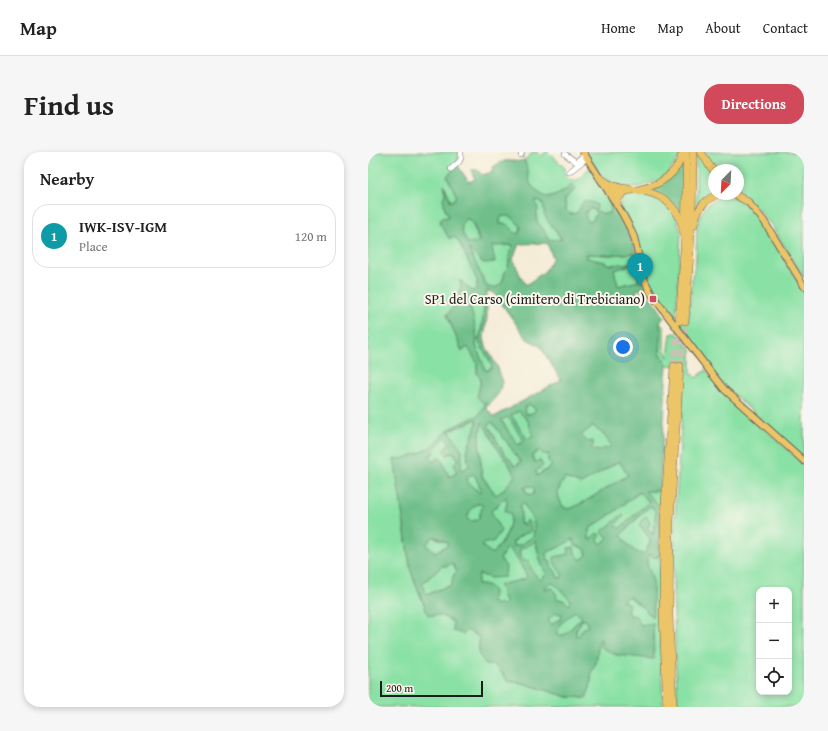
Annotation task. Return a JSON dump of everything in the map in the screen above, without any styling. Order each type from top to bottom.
[{"type":"highway","points":[[611,195],[620,191],[646,188],[663,181],[670,175],[680,162],[683,152]]},
{"type":"highway","points":[[686,152],[686,278]]},
{"type":"highway","points":[[682,321],[693,193],[693,152]]},
{"type":"highway","points":[[701,152],[708,164]]},
{"type":"highway","points":[[600,178],[620,191]]},
{"type":"highway","points":[[634,190],[651,193],[663,199],[679,216],[683,229],[681,259],[686,278]]},
{"type":"highway","points":[[617,205],[620,191]]},
{"type":"highway","points":[[744,198],[748,202]]},
{"type":"highway","points":[[686,278],[692,258],[696,217],[705,202],[708,200]]},
{"type":"highway","points":[[744,200],[748,202]]},
{"type":"highway","points":[[667,707],[663,614],[664,535],[677,366],[670,521],[669,614],[673,707]]},
{"type":"main road","points":[[585,155],[611,195],[632,232],[645,283],[652,295],[721,386],[804,461]]},
{"type":"main road","points":[[748,202],[764,220],[804,286]]},
{"type":"street","points":[[451,169],[462,158],[461,152]]},
{"type":"street","points":[[565,154],[576,162],[585,155]]},
{"type":"street","points":[[569,172],[585,155]]},
{"type":"green space","points":[[368,152],[459,152],[458,166],[447,176],[457,197],[451,202],[445,186],[445,209],[450,217],[448,218],[455,237],[460,244],[477,280],[477,289],[472,291],[460,281],[461,286],[456,304],[447,315],[462,351],[468,347],[477,363],[477,374],[481,379],[478,397],[486,402],[480,415],[457,425],[444,433],[437,442],[422,452],[405,458],[402,511],[408,554],[411,571],[428,615],[440,615],[479,637],[479,655],[495,665],[508,681],[526,684],[568,697],[586,698],[590,687],[592,670],[596,663],[599,640],[602,639],[602,647],[653,623],[641,625],[630,615],[622,601],[629,596],[652,617],[653,582],[647,564],[648,555],[651,554],[652,557],[660,557],[660,634],[663,707],[368,707]]},
{"type":"green space","points":[[533,152],[537,152],[541,156],[548,152],[565,168],[565,175],[569,180],[573,181],[579,179],[590,167],[608,199],[610,204],[610,213],[603,214],[597,212],[593,220],[589,222],[586,217],[586,212],[590,209],[595,211],[597,205],[577,213],[570,214],[566,210],[565,199],[576,189],[572,184],[567,189],[555,196],[547,198],[538,193],[531,185],[524,160]]},
{"type":"green space","points":[[586,152],[681,152],[679,158],[664,178],[640,187],[628,187],[618,185],[602,177]]},
{"type":"green space","points":[[696,152],[698,152],[708,166],[708,199],[696,212]]},
{"type":"green space","points":[[705,152],[804,152],[804,278],[772,226],[744,195],[744,164],[712,164],[706,157]]},
{"type":"green space","points":[[524,160],[533,188],[548,198],[561,193],[572,184],[576,189],[565,199],[566,210],[570,214],[577,213],[583,202],[590,202],[597,205],[595,212],[593,209],[590,209],[586,212],[586,217],[589,222],[593,220],[598,211],[603,214],[610,213],[611,208],[603,189],[625,227],[635,253],[610,255],[587,254],[587,258],[612,265],[637,262],[614,270],[618,286],[639,281],[637,274],[640,273],[647,292],[645,293],[638,289],[636,290],[637,293],[641,296],[650,297],[665,317],[660,322],[660,352],[667,364],[660,491],[645,491],[660,506],[660,557],[652,557],[651,554],[648,555],[647,564],[653,582],[653,617],[629,596],[622,601],[628,603],[629,606],[627,610],[630,615],[636,616],[641,625],[653,623],[654,659],[616,655],[601,647],[601,639],[599,640],[596,663],[592,671],[590,687],[586,698],[568,697],[526,684],[508,681],[495,665],[486,665],[479,655],[479,637],[467,630],[463,634],[453,631],[453,621],[440,615],[428,615],[411,571],[394,459],[405,458],[422,452],[437,442],[444,433],[479,415],[486,403],[483,403],[477,397],[481,379],[477,374],[477,363],[468,347],[462,351],[447,315],[456,303],[461,286],[460,280],[472,291],[477,289],[477,280],[460,244],[455,237],[449,238],[440,224],[441,218],[449,217],[445,209],[443,198],[445,195],[444,184],[451,202],[457,197],[447,176],[458,166],[469,182],[475,179],[471,170],[478,170],[482,175],[492,172],[493,167],[503,161]],"holes":[[[536,201],[541,202],[544,206],[547,220],[562,239],[549,240],[536,219],[538,210]],[[502,216],[509,216],[513,218],[521,227],[519,234],[513,232],[508,225],[500,224]],[[466,219],[470,220],[476,231],[479,242],[467,243],[462,231],[462,225]],[[547,243],[553,258],[545,271],[526,285],[513,259],[519,244]],[[513,245],[510,252],[508,268],[505,272],[502,283],[495,288],[487,287],[468,248],[483,263],[495,262],[492,246]],[[487,291],[493,292],[527,339],[540,346],[561,380],[494,417],[486,408],[499,393],[502,382],[498,368],[486,347],[484,338],[487,317]],[[469,302],[484,304],[479,340],[492,368],[486,371],[476,346],[477,339]],[[529,404],[536,409],[534,412],[526,414],[524,408]],[[519,411],[528,421],[533,435],[527,439],[511,415]],[[508,417],[524,441],[518,445],[501,420]],[[477,419],[467,451],[469,466],[461,471],[462,450],[449,431]],[[482,422],[515,476],[501,492],[496,495],[482,476],[479,441]],[[492,422],[521,462],[515,466],[503,451],[488,425]],[[593,426],[606,437],[611,446],[606,449],[603,448],[596,451],[591,448],[593,446],[593,441],[588,442],[581,435]],[[446,438],[450,443],[444,451],[447,455],[453,452],[459,459],[454,463],[457,473],[449,477],[441,458],[437,458],[433,462],[429,456],[433,454],[438,444]],[[539,450],[543,454],[548,454],[548,461],[552,466],[537,476],[536,471],[543,466],[540,460],[535,462],[532,456]],[[619,461],[628,475],[570,509],[564,508],[558,496],[560,487],[565,478],[581,484]],[[474,474],[481,489],[480,493],[468,483],[467,477]],[[530,486],[534,488],[534,494],[531,495],[527,493],[524,487]],[[639,492],[649,502],[620,528],[616,526],[624,516],[622,515],[601,532],[608,537],[602,544],[598,541],[600,535],[597,533],[589,540],[589,529],[614,512]],[[506,497],[507,503],[505,511],[511,514],[506,536],[492,554],[482,546],[482,544],[493,542],[501,531],[491,511]],[[523,503],[532,519],[534,532],[533,537],[520,545],[515,546],[512,544],[518,537],[525,533],[531,532],[530,523],[527,520],[525,525],[520,523],[520,506]],[[477,504],[483,505],[478,520],[472,521],[467,519],[470,510]],[[650,506],[656,511],[653,535],[647,527],[650,525],[646,516],[639,524],[650,539],[650,543],[644,554],[640,554],[631,548],[621,535],[635,520]],[[432,537],[436,537],[447,542],[448,545],[435,552],[426,545]],[[573,539],[575,545],[585,549],[587,555],[581,560],[575,553],[574,547],[568,548],[569,554],[554,557],[555,564],[562,574],[562,578],[558,578],[556,572],[551,566],[551,561],[547,559],[546,553]],[[536,541],[541,563],[547,574],[540,580],[533,572],[529,561],[522,560],[519,554],[521,548],[526,547]],[[507,546],[518,560],[527,576],[525,579],[500,585],[505,603],[503,606],[499,603],[496,605],[492,602],[493,590],[488,585],[477,585],[479,574],[491,578],[505,577],[506,566],[500,559]],[[452,563],[457,572],[454,574],[451,586],[427,595],[422,584],[442,566],[447,566]],[[552,583],[556,585],[570,600],[569,605],[565,601],[556,598],[557,596],[553,588],[545,590],[545,587]],[[575,611],[582,618],[564,635],[556,635],[560,624]],[[555,613],[562,614],[561,619],[555,621],[552,625],[548,620]],[[585,619],[588,626],[581,631],[579,636],[576,636],[576,630],[582,620]]]},
{"type":"green space","points":[[681,165],[683,166],[683,217],[649,189]]},
{"type":"green space","points":[[629,193],[645,194],[664,203],[676,217],[681,233],[676,320],[688,322],[692,279],[696,260],[697,225],[702,212],[709,203],[715,200],[741,200],[756,216],[771,237],[804,292],[804,458],[722,384],[650,287],[620,206],[621,198]]},
{"type":"green space","points":[[535,201],[541,202],[544,206],[549,222],[562,240],[549,240],[544,230],[537,222]]},
{"type":"green space","points":[[502,216],[509,216],[515,220],[521,227],[519,234],[500,224]]},
{"type":"green space","points":[[466,219],[470,220],[473,225],[479,242],[467,243],[462,228],[462,225]]},
{"type":"green space","points":[[513,245],[510,252],[508,268],[505,272],[502,283],[495,289],[487,287],[467,246],[483,263],[492,246]]},
{"type":"green space","points":[[635,253],[637,262],[617,265],[587,259],[587,254],[610,255]]},
{"type":"green space","points":[[634,264],[639,281],[618,286],[614,270]]},
{"type":"green space","points":[[469,302],[484,304],[479,340],[492,368],[485,371],[476,346],[477,339]]},
{"type":"green space","points":[[660,322],[664,328],[664,348],[668,357],[671,334],[678,334],[691,350],[691,373],[696,378],[706,370],[716,383],[755,421],[804,464],[804,707],[678,707],[673,585],[675,518],[685,367],[667,365],[660,352]]},
{"type":"green space","points":[[529,404],[536,410],[530,414],[526,413],[523,408]]},
{"type":"green space","points":[[519,411],[528,421],[533,435],[527,439],[511,415]]},
{"type":"green space","points":[[508,416],[524,441],[518,445],[501,420]]},
{"type":"green space","points":[[477,419],[467,451],[469,466],[461,471],[462,450],[449,431]]},
{"type":"green space","points":[[482,421],[515,476],[501,492],[496,495],[482,476],[479,441]]},
{"type":"green space","points":[[492,421],[521,461],[515,466],[503,451],[487,425]]},
{"type":"green space","points":[[593,426],[606,437],[611,446],[606,449],[596,451],[591,448],[588,442],[581,435]]},
{"type":"green space","points":[[446,438],[450,443],[444,450],[447,455],[453,452],[459,460],[457,473],[449,477],[436,460],[433,462],[429,456],[433,454],[438,444]]},
{"type":"green space","points":[[539,450],[548,453],[552,466],[537,476],[535,462],[532,456]]},
{"type":"green space","points":[[619,461],[628,475],[586,501],[570,509],[564,508],[558,493],[565,478],[581,484]]},
{"type":"green space","points":[[474,474],[481,489],[480,493],[468,483],[467,477]]},
{"type":"green space","points":[[530,486],[535,488],[534,494],[531,495],[527,493],[524,487]]},
{"type":"green space","points":[[645,491],[660,491],[660,506]]},
{"type":"green space","points":[[640,492],[649,502],[620,528],[616,527],[617,523],[624,516],[601,532],[608,537],[602,544],[598,541],[589,541],[589,529]]},
{"type":"green space","points":[[506,497],[507,503],[505,511],[511,514],[508,531],[503,541],[492,554],[482,546],[482,544],[491,511]]},
{"type":"green space","points":[[523,502],[532,519],[534,532],[533,537],[520,545],[515,546],[512,544],[517,538],[525,533],[527,521],[525,525],[519,523],[521,513],[520,506]]},
{"type":"green space","points":[[477,504],[483,505],[478,520],[472,521],[467,519],[470,510]]},
{"type":"green space","points":[[650,506],[656,511],[653,535],[642,520],[650,539],[650,543],[644,554],[640,554],[631,548],[621,535]]},
{"type":"green space","points":[[432,537],[448,542],[448,545],[435,552],[426,545]]},
{"type":"green space","points":[[573,539],[585,549],[587,555],[581,560],[575,554],[574,547],[569,554],[555,564],[563,578],[558,578],[548,560],[546,553]]},
{"type":"green space","points":[[535,540],[538,554],[547,574],[540,580],[522,560],[519,554],[521,548],[526,547]]},
{"type":"green space","points":[[507,545],[527,576],[525,579],[500,585],[505,603],[503,606],[496,605],[492,602],[493,590],[477,585],[479,574],[491,578]]},
{"type":"green space","points":[[452,563],[457,572],[454,574],[451,586],[426,595],[422,584],[442,566],[447,566]]},
{"type":"green space","points":[[552,583],[557,585],[570,600],[569,606],[565,601],[556,598],[556,593],[553,591],[545,591],[545,587]]},
{"type":"green space","points":[[575,611],[582,617],[564,635],[556,635],[560,624]]},
{"type":"green space","points":[[555,613],[562,614],[561,619],[552,625],[548,620]]},
{"type":"green space","points":[[585,619],[588,626],[579,637],[575,636],[582,620]]},
{"type":"tunnel","points":[[680,366],[685,321]]},
{"type":"tunnel","points":[[674,366],[678,325]]},
{"type":"place","name":"IWK-ISV-IGM","points":[[640,286]]},
{"type":"place","name":"SP1 del Carso (cimitero di Trebiciano)","points":[[653,299]]}]
